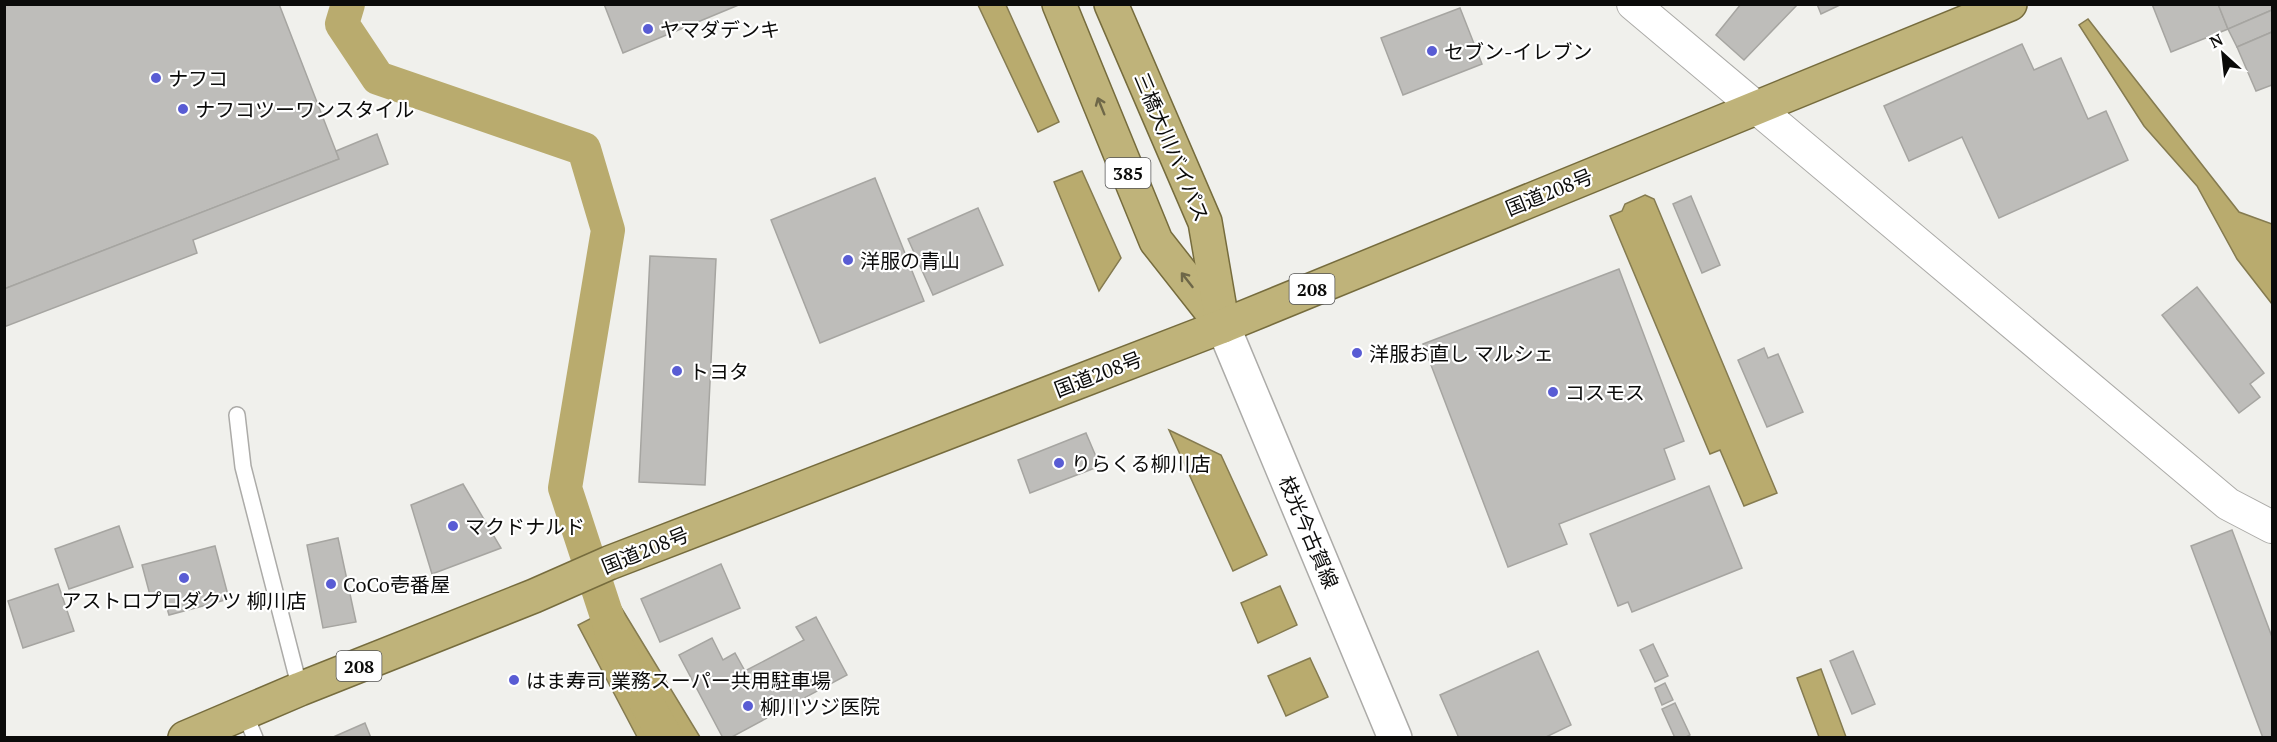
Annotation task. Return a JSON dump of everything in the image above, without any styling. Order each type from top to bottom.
[{"type":"highway","name":"385","points":[[1059,4],[1156,241],[1223,326]]},
{"type":"highway","name":"三橋大川バイパス","points":[[1111,4],[1205,222],[1223,326]]},
{"type":"highway","name":"国道208号","points":[[185,738],[250,726],[300,689],[534,596],[609,563],[1223,326],[2010,4]]},
{"type":"main road","name":"枝光今古賀線","points":[[1223,326],[1395,736]]},
{"type":"street","points":[[1633,4],[2228,504],[2272,527]]},
{"type":"lane","points":[[237,415],[243,467],[300,689]]},
{"type":"shaded area","points":[[978,5],[1006,5],[1059,122],[1038,132]]},
{"type":"shaded area","points":[[2088,19],[2239,212],[2272,224],[2272,304],[2237,259],[2197,186],[2144,126],[2079,25]]},
{"type":"shaded area","points":[[1082,171],[1121,258],[1099,291],[1054,182]]},
{"type":"shaded area","points":[[1645,195],[1654,199],[1777,493],[1744,506],[1720,450],[1710,454],[1610,216],[1622,211],[1625,204]]},
{"type":"shaded area","points":[[1169,430],[1221,455],[1267,555],[1233,571]]},
{"type":"shaded area","points":[[1280,586],[1297,625],[1258,643],[1241,603]]},
{"type":"shaded area","points":[[619,604],[700,737],[637,737],[578,625]]},
{"type":"shaded area","points":[[1310,658],[1328,697],[1286,716],[1268,676]]},
{"type":"shaded area","points":[[1821,669],[1846,737],[1819,737],[1797,678]]},
{"type":"building","name":"ナフコ","points":[[4,4],[279,4],[339,159],[4,289]]},
{"type":"building","name":"ヤマダデンキ","points":[[604,4],[741,4],[623,53]]},
{"type":"building","points":[[1741,4],[1798,4],[1744,60],[1716,35]]},
{"type":"building","points":[[1817,4],[1842,4],[1821,14]]},
{"type":"building","points":[[2152,4],[2218,4],[2228,29],[2171,52]]},
{"type":"building","points":[[2218,4],[2272,4],[2272,10],[2228,29]]},
{"type":"building","name":"セブン-イレブン","points":[[1460,8],[1482,64],[1403,95],[1381,38]]},
{"type":"building","points":[[2272,10],[2272,32],[2237,47],[2228,29]]},
{"type":"building","points":[[2272,32],[2272,85],[2256,91],[2237,47]]},
{"type":"building","points":[[2022,44],[2034,70],[2061,58],[2088,119],[2106,111],[2128,160],[1999,218],[1962,137],[1909,161],[1884,106]]},
{"type":"building","points":[[377,134],[388,164],[193,240],[197,253],[4,327],[4,289],[339,159],[336,151]]},
{"type":"building","name":"洋服の青山","points":[[875,178],[924,301],[820,343],[771,220]]},
{"type":"building","points":[[1691,196],[1720,265],[1702,273],[1673,204]]},
{"type":"building","points":[[978,208],[1003,265],[933,295],[908,239]]},
{"type":"building","name":"トヨタ","points":[[650,256],[716,259],[705,485],[639,482]]},
{"type":"building","name":"コスモス","points":[[1619,269],[1684,441],[1664,449],[1675,479],[1559,524],[1567,544],[1508,567],[1423,344]]},
{"type":"building","points":[[2197,287],[2264,373],[2250,384],[2260,397],[2239,413],[2162,315]]},
{"type":"building","points":[[1764,348],[1768,358],[1778,354],[1803,412],[1767,427],[1738,360]]},
{"type":"building","name":"りらくる柳川店","points":[[1086,433],[1100,466],[1030,493],[1018,460]]},
{"type":"building","name":"マクドナルド","points":[[463,484],[501,548],[432,574],[411,505]]},
{"type":"building","points":[[1709,486],[1742,568],[1632,612],[1628,602],[1618,606],[1590,534]]},
{"type":"building","points":[[119,526],[133,567],[69,589],[55,549]]},
{"type":"building","points":[[2232,530],[2272,637],[2272,738],[2263,738],[2191,546]]},
{"type":"building","name":"CoCo壱番屋","points":[[338,538],[356,622],[323,628],[307,545]]},
{"type":"building","name":"アストロプロダクツ 柳川店","points":[[215,546],[229,599],[169,615],[162,591],[150,595],[142,565]]},
{"type":"building","points":[[721,564],[740,608],[660,642],[641,599]]},
{"type":"building","points":[[58,584],[74,631],[23,648],[8,601]]},
{"type":"building","name":"柳川ツジ医院","points":[[816,617],[847,675],[730,738],[723,738],[679,655],[712,638],[723,660],[735,653],[745,671],[804,640],[796,627]]},
{"type":"building","points":[[1653,644],[1668,676],[1655,682],[1640,650]]},
{"type":"building","points":[[1538,651],[1571,725],[1544,738],[1459,738],[1440,695]]},
{"type":"building","points":[[1853,651],[1875,704],[1852,714],[1830,661]]},
{"type":"building","points":[[1665,683],[1673,700],[1662,705],[1655,688]]},
{"type":"building","points":[[1675,703],[1690,735],[1684,738],[1675,738],[1662,709]]},
{"type":"building","points":[[365,723],[371,738],[331,738]]},
{"type":"waterway","points":[[348,4],[342,24],[378,78],[584,149],[608,230],[565,488],[619,653],[666,738]]},
{"type":"place","name":"ヤマダデンキ","points":[[648,29]]},
{"type":"place","name":"セブン-イレブン","points":[[1432,51]]},
{"type":"place","name":"ナフコ","points":[[156,78]]},
{"type":"place","name":"ナフコツーワンスタイル","points":[[183,109]]},
{"type":"place","name":"洋服の青山","points":[[848,260]]},
{"type":"place","name":"洋服お直し マルシェ","points":[[1357,353]]},
{"type":"place","name":"トヨタ","points":[[677,371]]},
{"type":"place","name":"コスモス","points":[[1553,392]]},
{"type":"place","name":"りらくる柳川店","points":[[1059,463]]},
{"type":"place","name":"マクドナルド","points":[[453,526]]},
{"type":"place","name":"アストロプロダクツ 柳川店","points":[[184,578]]},
{"type":"place","name":"CoCo壱番屋","points":[[331,584]]},
{"type":"place","name":"はま寿司 業務スーパー共用駐車場","points":[[514,680]]},
{"type":"place","name":"柳川ツジ医院","points":[[748,706]]}]
